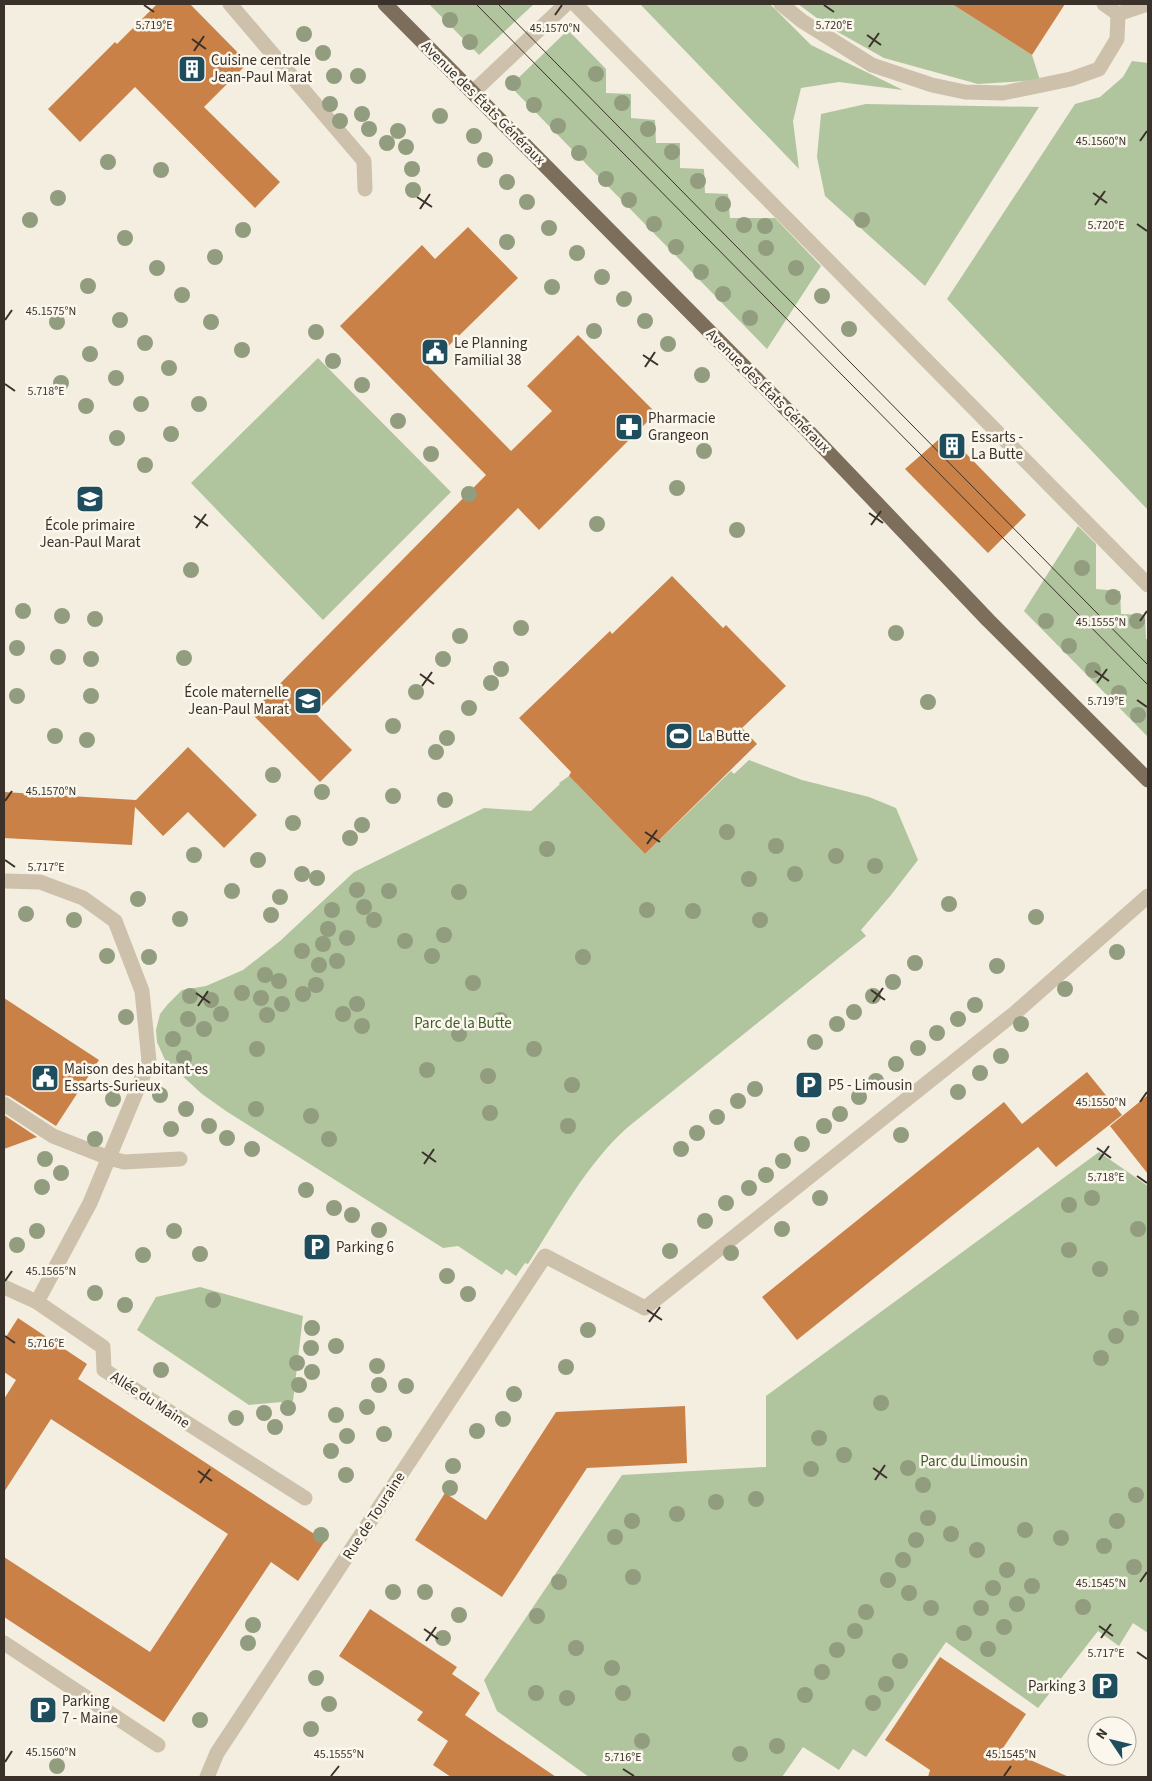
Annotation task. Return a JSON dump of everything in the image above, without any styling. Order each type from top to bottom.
[{"type":"main road","name":"Avenue des États Généraux","points":[[385,4],[806,428],[988,620],[1148,780]]},
{"type":"street","points":[[230,4],[240,10],[364,161],[365,188]]},
{"type":"street","points":[[472,92],[566,4]]},
{"type":"street","points":[[575,4],[1068,502],[1148,586]]},
{"type":"street","points":[[781,4],[802,22],[872,65],[932,86],[965,92],[1003,93],[1071,79],[1098,69],[1117,39],[1118,14]]},
{"type":"street","points":[[1104,4],[1118,14]]},
{"type":"street","points":[[1118,14],[1148,4]]},
{"type":"street","points":[[4,882],[40,882],[83,898],[115,921],[142,991],[149,1062],[90,1203],[37,1302],[6,1292]]},
{"type":"street","name":"Rue de Touraine","points":[[207,1777],[217,1753],[545,1256],[645,1308],[1016,1012],[1148,896]]},
{"type":"street","points":[[4,1104],[53,1136],[109,1158],[124,1162],[180,1159]]},
{"type":"street","name":"Allée du Maine","points":[[37,1302],[103,1347],[104,1370],[305,1498]]},
{"type":"street","points":[[4,1644],[158,1746]]},
{"type":"green space","points":[[429,4],[534,4],[479,55]]},
{"type":"green space","points":[[640,4],[770,4],[811,45],[903,90],[839,82],[801,88],[793,121],[799,169]]},
{"type":"green space","points":[[798,4],[952,4],[1032,55],[1040,80],[978,84],[884,58],[829,27]]},
{"type":"green space","points":[[568,30],[606,69],[606,93],[631,94],[631,118],[655,120],[656,143],[680,143],[680,168],[704,169],[705,193],[728,194],[730,218],[775,218],[821,266],[767,349],[510,86]]},
{"type":"green space","points":[[1132,61],[1148,63],[1148,510],[947,299],[1075,104],[1100,97],[1123,77]]},
{"type":"green space","points":[[866,104],[1039,107],[925,286],[825,196],[817,157],[821,114]]},
{"type":"green space","points":[[318,358],[451,492],[323,620],[191,483]]},
{"type":"green space","points":[[1078,526],[1096,544],[1096,589],[1120,591],[1121,614],[1145,615],[1146,639],[1148,639],[1148,737],[1024,611]]},
{"type":"green space","name":"Parc de la Butte","points":[[749,760],[802,780],[869,797],[896,808],[918,860],[861,930],[866,936],[613,1141],[586,1174],[528,1264],[525,1263],[516,1276],[506,1269],[502,1275],[458,1246],[443,1248],[226,1111],[202,1094],[165,1060],[157,1042],[156,1030],[160,1014],[182,990],[206,986],[243,970],[280,941],[354,872],[484,808],[531,811],[559,783],[569,776],[645,854],[731,771],[734,774]]},
{"type":"green space","name":"Parc du Limousin","points":[[1099,1152],[1148,1186],[1148,1633],[1133,1623],[1119,1646],[1098,1631],[1038,1708],[946,1642],[866,1757],[853,1749],[839,1770],[803,1747],[782,1777],[589,1777],[497,1711],[484,1680],[622,1475],[766,1467],[766,1396]]},
{"type":"green space","points":[[200,1287],[303,1316],[293,1401],[249,1405],[137,1330],[156,1297]]},
{"type":"building","points":[[157,4],[190,4],[248,63],[204,107],[280,182],[255,208],[135,87],[80,142],[48,109],[115,42],[117,44]]},
{"type":"building","points":[[952,4],[1065,4],[1032,55]]},
{"type":"building","points":[[468,227],[518,278],[428,366],[511,451],[552,411],[527,386],[578,335],[656,413],[539,530],[518,508],[315,713],[352,750],[320,782],[251,713],[486,475],[340,326],[422,245],[435,259]]},
{"type":"building","points":[[946,433],[1026,515],[988,553],[905,469]]},
{"type":"building","points":[[672,576],[723,628],[726,625],[786,686],[742,728],[757,744],[645,854],[569,776],[571,772],[519,718],[610,631],[612,634]]},
{"type":"building","points":[[188,747],[257,815],[224,848],[188,812],[163,836],[135,807],[132,845],[4,838],[4,792],[136,800]]},
{"type":"building","name":"Maison des habitant-es Essarts-Surieux","points":[[4,998],[99,1060],[56,1126],[9,1096],[4,1095]]},
{"type":"building","points":[[1087,1072],[1122,1115],[1056,1167],[1038,1147],[797,1340],[762,1297],[1004,1102],[1022,1124]]},
{"type":"building","points":[[1148,1095],[1148,1174],[1110,1126]]},
{"type":"building","points":[[4,1115],[37,1137],[4,1149]]},
{"type":"building","points":[[18,1318],[87,1364],[78,1379],[325,1541],[298,1581],[271,1562],[164,1722],[4,1617],[4,1557],[150,1652],[228,1534],[51,1419],[4,1492],[4,1399],[16,1380],[4,1372],[4,1340]]},
{"type":"building","points":[[685,1406],[687,1463],[587,1468],[502,1597],[415,1540],[445,1493],[486,1520],[556,1412]]},
{"type":"building","points":[[370,1609],[457,1667],[452,1674],[480,1693],[465,1715],[556,1777],[451,1777],[433,1765],[448,1741],[417,1720],[423,1712],[339,1656]]},
{"type":"building","points":[[940,1657],[1026,1714],[1003,1748],[1069,1777],[928,1777],[930,1770],[885,1740]]},
{"type":"tram line","points":[[476,4],[1148,685]]},
{"type":"tram line","points":[[498,4],[1148,665]]},
{"type":"place","name":"Cuisine centrale Jean-Paul Marat","points":[[192,69]]},
{"type":"place","name":"Le Planning Familial 38","points":[[435,352]]},
{"type":"place","name":"Pharmacie Grangeon","points":[[629,427]]},
{"type":"place","name":"Essarts - La Butte","points":[[952,446]]},
{"type":"place","name":"École primaire Jean-Paul Marat","points":[[90,499]]},
{"type":"place","name":"École maternelle Jean-Paul Marat","points":[[308,701]]},
{"type":"place","name":"La Butte","points":[[679,736]]},
{"type":"place","name":"Maison des habitant-es Essarts-Surieux","points":[[45,1078]]},
{"type":"place","name":"P5 - Limousin","points":[[809,1085]]},
{"type":"place","name":"Parking 6","points":[[317,1247]]},
{"type":"place","name":"Parking 3","points":[[1105,1686]]},
{"type":"place","name":"Parking 7 - Maine","points":[[43,1710]]}]
